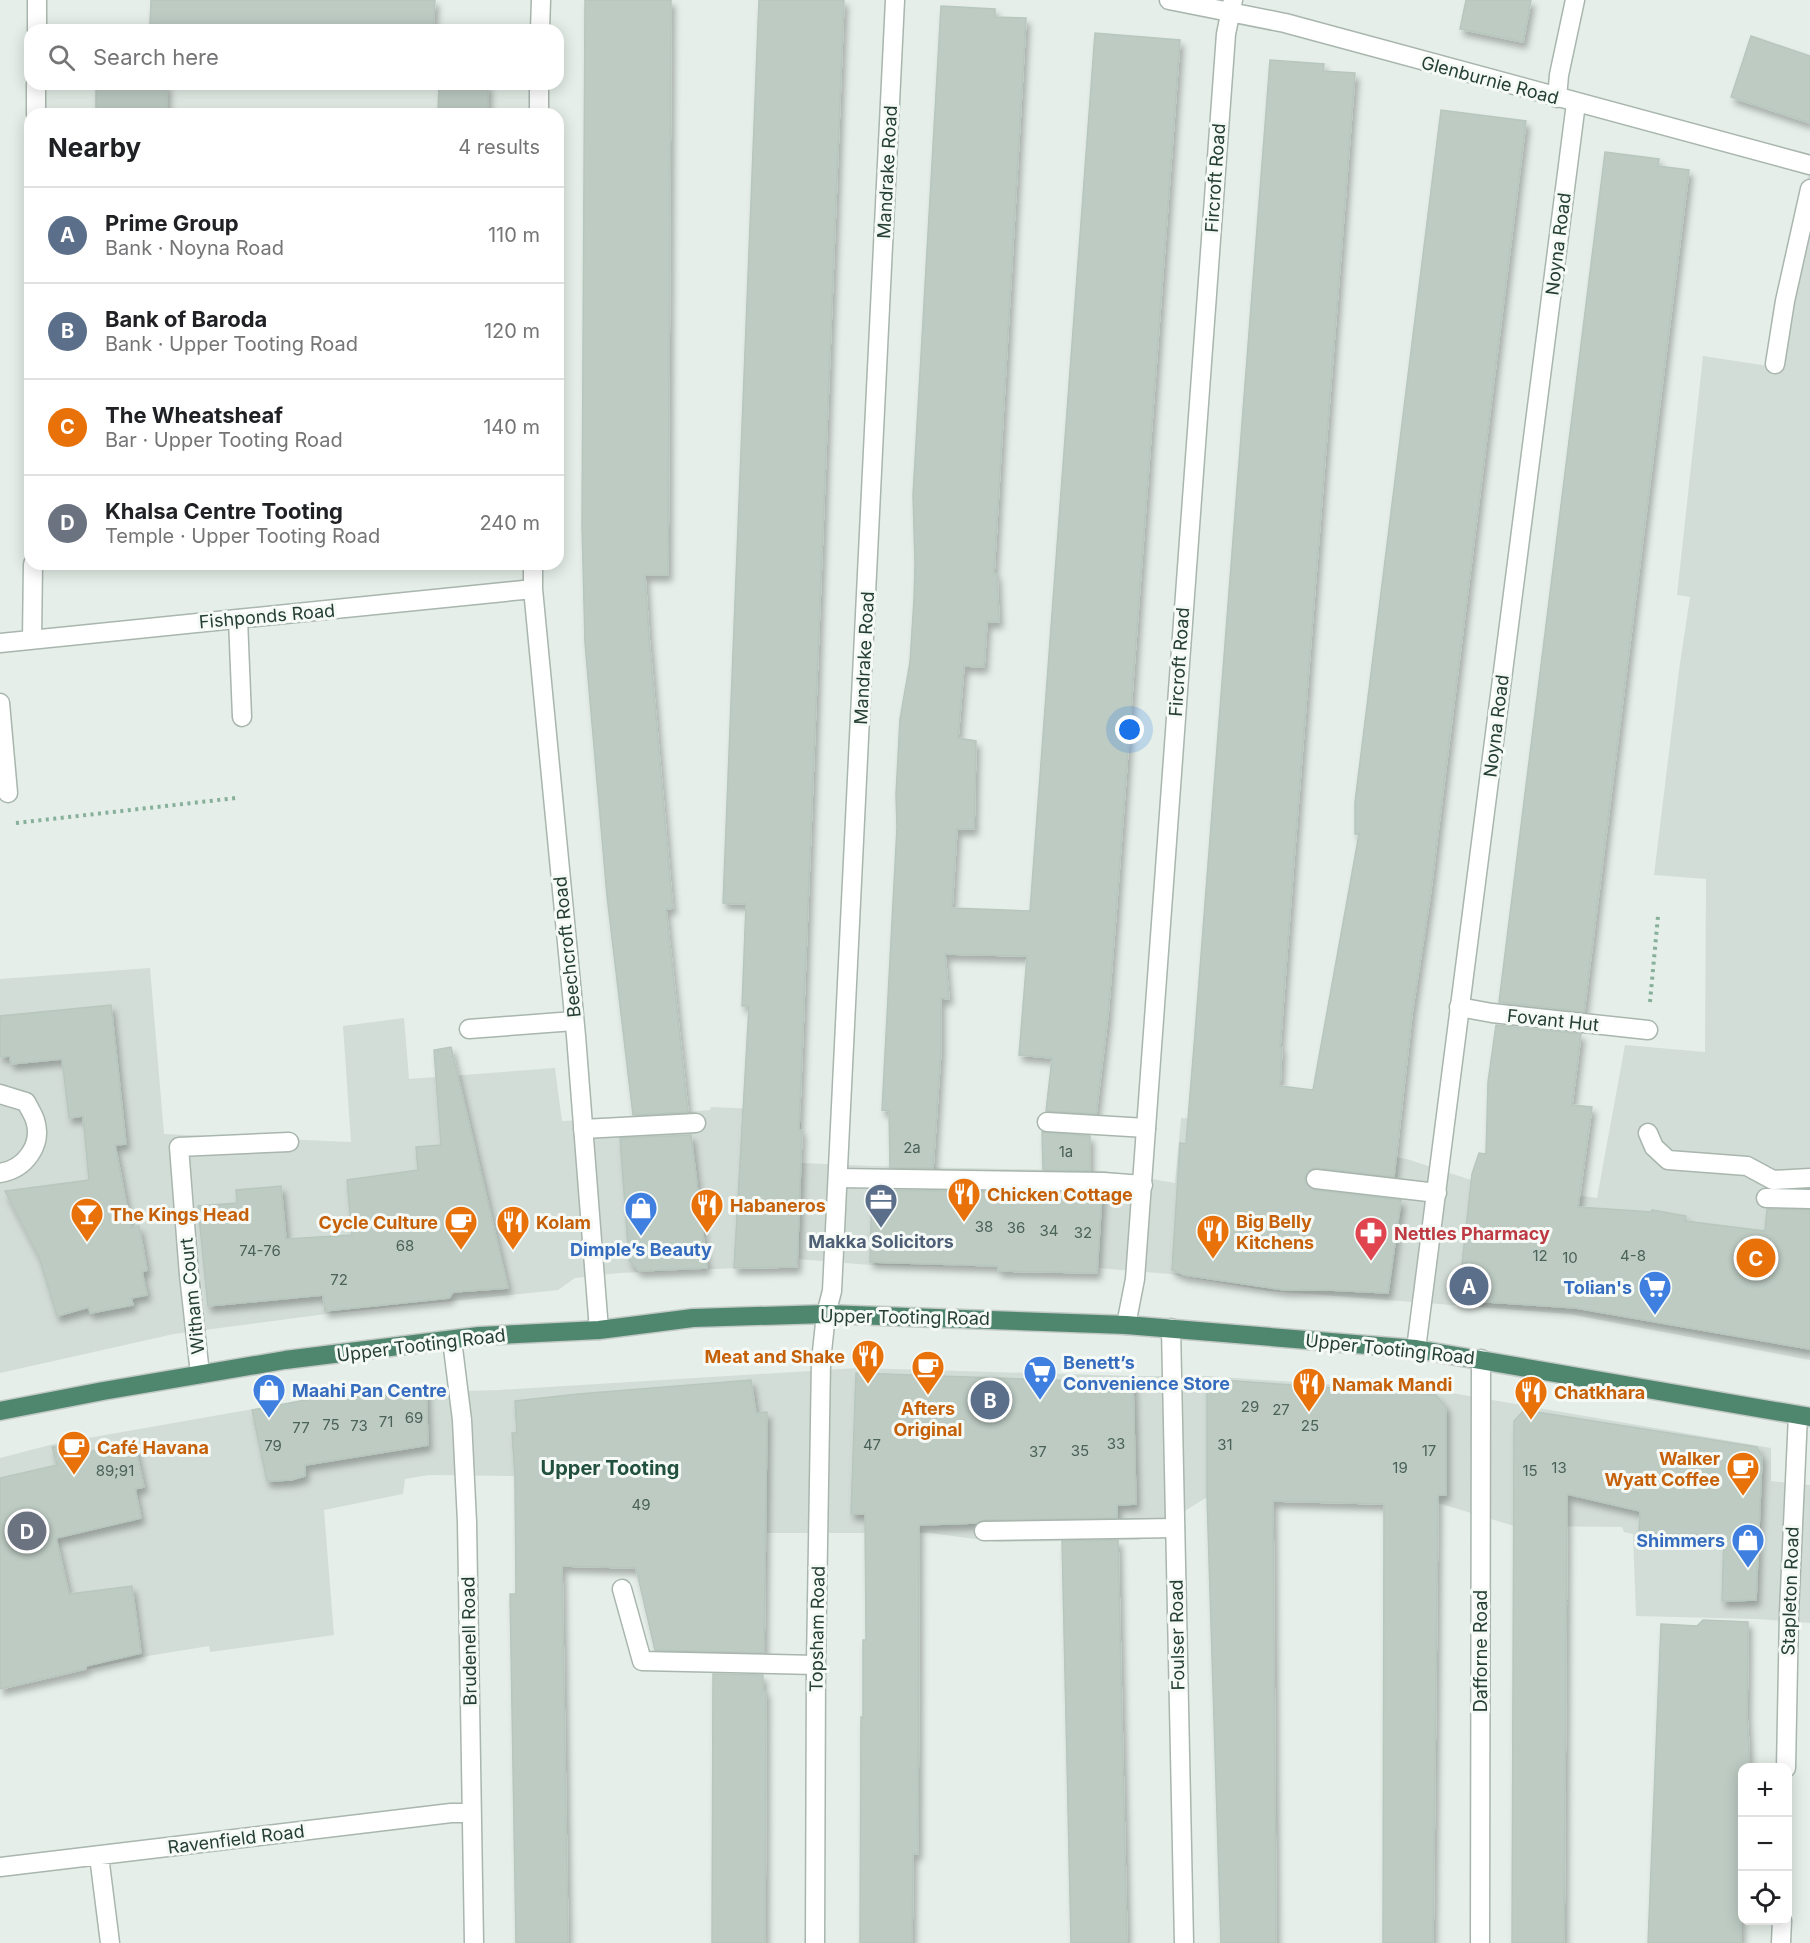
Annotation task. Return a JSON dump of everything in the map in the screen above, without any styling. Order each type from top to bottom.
[{"type":"highway","name":"Upper Tooting Road","points":[[0,1412],[285,1360],[479,1336],[599,1330],[693,1318],[826,1314],[1126,1325],[1416,1349],[1804,1416]]},
{"type":"street","points":[[37,0],[37,24]]},
{"type":"street","points":[[540,24],[541,0]]},
{"type":"street","name":"Mandrake Road","points":[[826,1314],[832,1291],[838,1178],[895,0]]},
{"type":"street","name":"Glenburnie Road","points":[[1168,0],[1232,6],[1285,23],[1557,98],[1810,165]]},
{"type":"street","points":[[1557,98],[1559,75],[1575,0]]},
{"type":"street","name":"Fircroft Road","points":[[1126,1325],[1136,1279],[1226,34],[1232,6]]},
{"type":"street","points":[[36,90],[36,108]]},
{"type":"street","points":[[539,90],[539,108]]},
{"type":"street","name":"Noyna Road","points":[[1416,1349],[1576,103]]},
{"type":"street","points":[[1775,364],[1785,301],[1810,189]]},
{"type":"street","points":[[32,639],[33,570]]},
{"type":"street","name":"Beechcroft Road","points":[[533,570],[574,1020],[599,1330]]},
{"type":"street","name":"Fishponds Road","points":[[0,643],[533,589]]},
{"type":"street","points":[[238,619],[242,717]]},
{"type":"street","points":[[0,703],[8,793]]},
{"type":"street","name":"Fovant Hut","points":[[1459,1007],[1492,1013],[1648,1030]]},
{"type":"street","points":[[469,1029],[574,1020]]},
{"type":"street","points":[[0,1094],[26,1102],[36,1121],[36,1142],[30,1157],[10,1171],[0,1173]]},
{"type":"street","points":[[1047,1122],[1146,1128]]},
{"type":"street","points":[[583,1129],[696,1123]]},
{"type":"street","points":[[1648,1133],[1654,1147],[1668,1160],[1747,1166],[1773,1180],[1810,1178]]},
{"type":"street","name":"Witham Court","points":[[200,1374],[189,1275],[179,1147],[289,1142]]},
{"type":"street","points":[[838,1178],[1091,1182],[1143,1185]]},
{"type":"street","points":[[1316,1179],[1437,1193]]},
{"type":"street","points":[[1766,1198],[1810,1199]]},
{"type":"street","name":"Topsham Road","points":[[815,1943],[816,1665],[821,1361],[826,1314]]},
{"type":"street","name":"Foulser Road","points":[[1171,1328],[1184,1943]]},
{"type":"street","name":"Brudenell Road","points":[[452,1340],[462,1420],[467,1522],[474,1943]]},
{"type":"street","name":"Dafforne Road","points":[[1480,1943],[1481,1359]]},
{"type":"street","name":"Stapleton Road","points":[[1786,1763],[1789,1612],[1804,1416]]},
{"type":"street","points":[[984,1531],[1175,1528]]},
{"type":"street","points":[[622,1589],[642,1661],[816,1665]]},
{"type":"street","name":"Ravenfield Road","points":[[0,1868],[471,1813]]},
{"type":"street","points":[[99,1856],[110,1943]]},
{"type":"street","points":[[1781,1943],[1782,1925]]},
{"type":"path","points":[[9,823],[236,798]]},
{"type":"path","points":[[1648,1030],[1658,916]]},
{"type":"shaded area","points":[[1810,166],[1810,1360],[1569,1314],[1269,1291],[1170,1274],[1097,1268],[870,1265],[797,1259],[791,1266],[619,1273],[575,1278],[558,1290],[326,1314],[174,1334],[0,1373],[0,979],[150,968],[164,1134],[351,1142],[343,1026],[404,1018],[409,1079],[555,1068],[562,1121],[710,1110],[711,1107],[801,1111],[801,1163],[1105,1171],[1175,1183],[1181,1118],[1287,1126],[1286,1143],[1407,1159],[1474,1181],[1597,1198],[1625,1045],[1705,1052],[1706,879],[1654,875],[1690,597],[1677,595],[1703,356],[1768,366]]},
{"type":"shaded area","points":[[858,1368],[1206,1376],[1446,1392],[1771,1448],[1771,1481],[1810,1485],[1810,1623],[1758,1619],[1636,1616],[1633,1534],[1624,1532],[1622,1527],[1514,1526],[1438,1503],[1318,1502],[1319,1496],[1207,1497],[1139,1540],[998,1542],[930,1533],[767,1533],[764,1654],[655,1652],[641,1590],[659,1568],[516,1565],[514,1476],[429,1475],[405,1479],[403,1494],[324,1510],[334,1635],[210,1652],[209,1646],[148,1656],[0,1689],[0,1458],[54,1444],[282,1404],[426,1386],[432,1386],[434,1392],[499,1390]]},
{"type":"building","points":[[151,0],[435,0],[433,24],[150,24]]},
{"type":"building","points":[[585,0],[671,0],[668,575],[645,575],[673,908],[666,909],[688,1112],[633,1115],[607,896],[585,643],[582,526]]},
{"type":"building","points":[[759,0],[844,0],[799,1130],[802,1130],[797,1267],[734,1268],[749,1006],[742,1006],[746,904],[723,903]]},
{"type":"building","points":[[1466,0],[1531,0],[1523,42],[1460,29]]},
{"type":"building","points":[[941,6],[995,9],[995,17],[1026,18],[994,574],[997,574],[999,622],[987,622],[984,667],[964,666],[958,738],[976,741],[974,829],[957,829],[952,908],[1030,911],[1095,33],[1180,40],[1116,914],[1108,1015],[1096,1114],[1046,1111],[1052,1058],[1019,1055],[1027,956],[945,954],[949,999],[941,998],[941,1049],[933,1168],[890,1168],[889,1111],[882,1110],[897,827],[896,794],[900,719],[910,662],[914,599],[913,495]]},
{"type":"building","points":[[1751,36],[1810,56],[1810,123],[1731,97]]},
{"type":"building","points":[[1270,60],[1324,64],[1323,71],[1355,73],[1280,1047],[1282,1047],[1280,1086],[1313,1090],[1359,834],[1355,834],[1355,802],[1441,110],[1526,121],[1430,897],[1412,1014],[1394,1177],[1317,1168],[1311,1169],[1305,1177],[1306,1184],[1315,1190],[1401,1200],[1388,1293],[1285,1290],[1184,1275],[1172,1270],[1180,1143],[1186,1144],[1195,1033]]},
{"type":"building","points":[[96,90],[167,90],[167,108],[96,108]]},
{"type":"building","points":[[439,90],[488,90],[488,108],[438,108]]},
{"type":"building","points":[[1605,152],[1659,159],[1658,166],[1689,170],[1584,1012],[1499,1002]]},
{"type":"building","points":[[111,1005],[126,1144],[115,1145],[131,1228],[139,1226],[147,1270],[142,1272],[147,1295],[131,1298],[133,1305],[90,1313],[89,1307],[57,1316],[39,1257],[5,1191],[89,1180],[83,1116],[69,1118],[62,1059],[11,1064],[10,1056],[0,1057],[0,1016]]},
{"type":"building","points":[[1496,1025],[1581,1034],[1572,1105],[1592,1107],[1578,1207],[1652,1212],[1652,1210],[1686,1216],[1685,1221],[1765,1231],[1767,1209],[1810,1210],[1810,1349],[1576,1308],[1458,1300],[1472,1174],[1479,1153],[1486,1154],[1488,1082]]},
{"type":"building","points":[[451,1047],[508,1288],[453,1292],[449,1298],[325,1311],[323,1295],[208,1306],[198,1206],[237,1203],[236,1190],[281,1186],[286,1239],[352,1235],[347,1180],[418,1170],[416,1147],[441,1145],[434,1050]]},
{"type":"building","points":[[1042,1132],[1090,1136],[1090,1171],[1043,1170]]},
{"type":"building","points":[[691,1135],[707,1268],[639,1271],[629,1260],[620,1138]]},
{"type":"building","points":[[872,1190],[1102,1193],[1097,1273],[998,1271],[998,1266],[870,1262]]},
{"type":"building","points":[[856,1373],[1133,1383],[1136,1504],[1117,1505],[1117,1518],[984,1520],[976,1523],[919,1525],[918,1854],[913,1854],[912,1943],[860,1943],[861,1717],[863,1718],[863,1640],[866,1640],[865,1514],[851,1514]]},
{"type":"building","points":[[1207,1379],[1436,1395],[1446,1407],[1446,1495],[1438,1495],[1433,1943],[1383,1943],[1384,1504],[1273,1501],[1276,1943],[1221,1943],[1207,1497]]},
{"type":"building","points":[[751,1380],[756,1413],[767,1412],[764,1653],[655,1650],[636,1568],[562,1566],[568,1943],[516,1943],[510,1594],[516,1594],[515,1475],[512,1433],[517,1433],[515,1401]]},
{"type":"building","points":[[426,1386],[428,1445],[305,1465],[305,1476],[291,1480],[267,1481],[252,1410],[316,1398]]},
{"type":"building","points":[[1524,1410],[1757,1447],[1762,1457],[1756,1600],[1722,1601],[1724,1535],[1639,1533],[1640,1511],[1567,1494],[1564,1943],[1512,1943],[1514,1421]]},
{"type":"building","points":[[81,1442],[84,1453],[134,1442],[144,1487],[135,1489],[141,1518],[56,1538],[69,1594],[132,1586],[141,1653],[86,1666],[86,1669],[0,1689],[0,1478],[57,1465],[52,1447]]},
{"type":"building","points":[[1118,1540],[1127,1943],[1071,1943],[1062,1541]]},
{"type":"building","points":[[1703,1620],[1748,1622],[1749,1763],[1738,1763],[1738,1925],[1741,1925],[1741,1943],[1648,1943],[1661,1624],[1697,1626]]},
{"type":"building","points":[[713,1674],[763,1675],[763,1691],[766,1691],[765,1943],[712,1943]]},
{"type":"place","name":"Chicken Cottage","points":[[964,1223]]},
{"type":"place","name":"Makka Solicitors","points":[[881,1229]]},
{"type":"place","name":"Habaneros","points":[[707,1234]]},
{"type":"place","name":"Dimple’s Beauty","points":[[641,1237]]},
{"type":"place","name":"The Kings Head","points":[[87,1243]]},
{"type":"place","name":"Cycle Culture","points":[[461,1251]]},
{"type":"place","name":"Kolam","points":[[513,1251]]},
{"type":"place","name":"The Wheatsheaf","points":[[1756,1258]]},
{"type":"place","name":"Big Belly Kitchens","points":[[1213,1260]]},
{"type":"place","name":"Nettles Pharmacy","points":[[1371,1262]]},
{"type":"place","name":"Prime Group","points":[[1469,1286]]},
{"type":"place","name":"Tolian's","points":[[1655,1316]]},
{"type":"place","name":"Meat and Shake","points":[[868,1385]]},
{"type":"place","name":"Afters Original","points":[[928,1396]]},
{"type":"place","name":"Bank of Baroda","points":[[990,1400]]},
{"type":"place","name":"Benett’s Convenience Store","points":[[1040,1401]]},
{"type":"place","name":"Namak Mandi","points":[[1309,1413]]},
{"type":"place","name":"Maahi Pan Centre","points":[[269,1419]]},
{"type":"place","name":"Chatkhara","points":[[1531,1421]]},
{"type":"place","name":"Café Havana","points":[[74,1476]]},
{"type":"place","name":"Walker Wyatt Coffee","points":[[1743,1497]]},
{"type":"place","name":"Khalsa Centre Tooting","points":[[27,1531]]},
{"type":"place","name":"Shimmers","points":[[1748,1569]]},
{"type":"district","name":"Upper Tooting","points":[[610,1468]]}]
